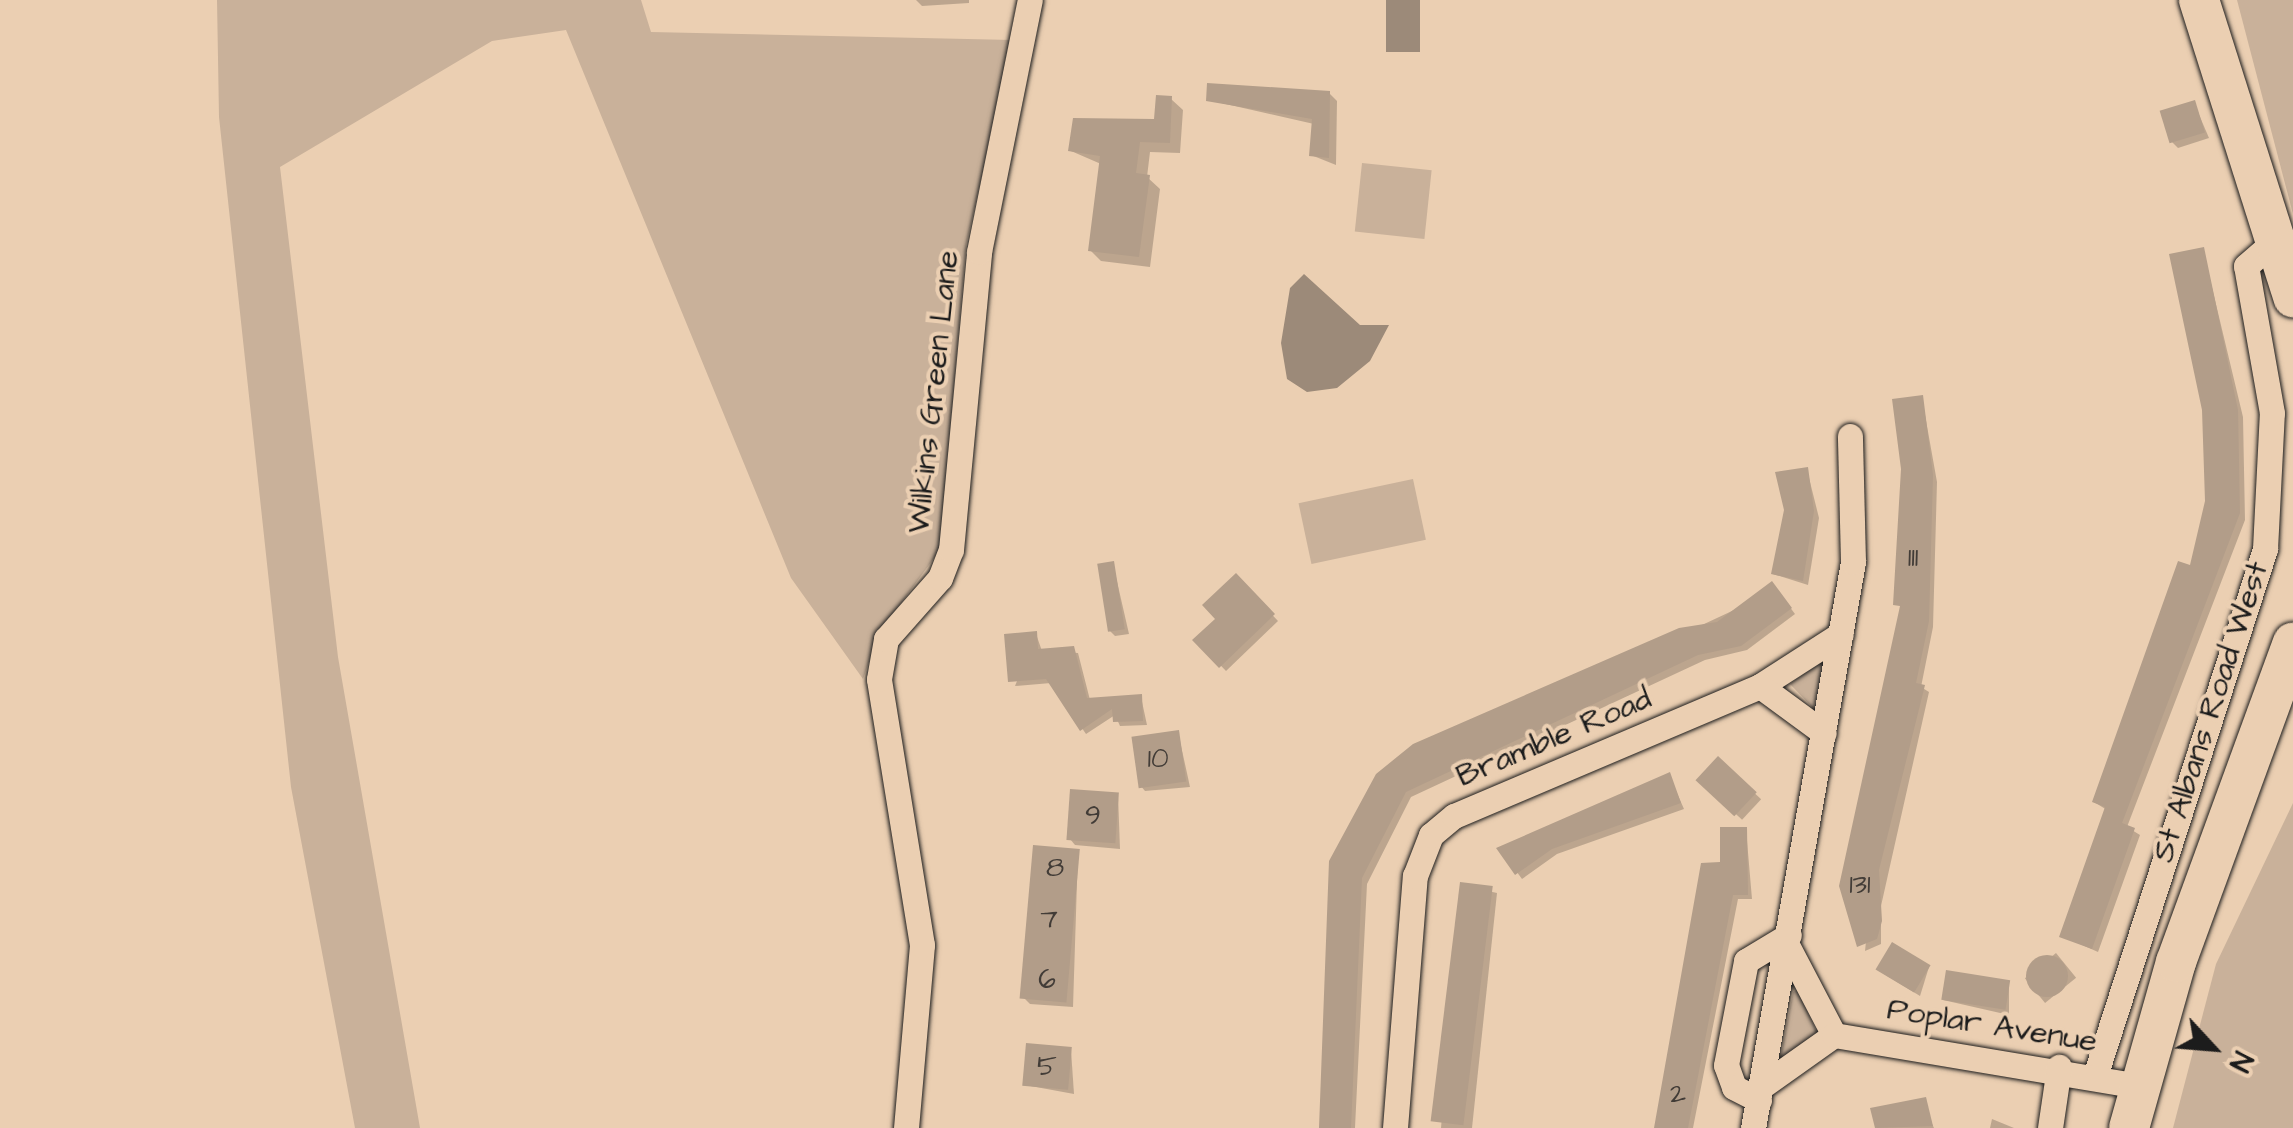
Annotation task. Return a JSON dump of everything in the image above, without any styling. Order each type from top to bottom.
[{"type":"main road","points":[[2199,0],[2293,297]]},
{"type":"main road","name":"St Albans Road West","points":[[2128,1128],[2293,643]]},
{"type":"street","name":"Wilkins Green Lane","points":[[906,1128],[922,945],[879,679],[886,639],[940,578],[951,550],[979,252],[1030,0]]},
{"type":"street","name":"St Albans Road West","points":[[2096,1074],[2266,548],[2272,413],[2246,266],[2277,239]]},
{"type":"street","points":[[1753,1128],[1853,562],[1850,436]]},
{"type":"street","name":"Bramble Road","points":[[1394,1128],[1415,876],[1431,836],[1454,816],[1760,686],[1841,634]]},
{"type":"street","points":[[1760,686],[1824,733]]},
{"type":"street","points":[[1760,1093],[1834,1034],[1788,941]]},
{"type":"street","points":[[1760,1093],[1734,1086],[1726,1065],[1746,961],[1788,941]]},
{"type":"street","name":"Poplar Avenue","points":[[1834,1034],[2058,1067],[2140,1086]]},
{"type":"street","points":[[2050,1128],[2058,1067]]},
{"type":"shaded area","points":[[217,0],[641,0],[651,32],[1013,40],[966,245],[940,550],[879,633],[863,679],[791,578],[566,30],[492,41],[280,167],[338,657],[420,1128],[355,1128],[291,787],[219,117]]},
{"type":"shaded area","points":[[1386,0],[1420,0],[1420,52],[1386,52]]},
{"type":"shaded area","points":[[2237,0],[2293,0],[2293,214]]},
{"type":"shaded area","points":[[1362,163],[1432,170],[1424,239],[1355,232]]},
{"type":"shaded area","points":[[1304,274],[1360,325],[1389,325],[1370,361],[1337,388],[1307,392],[1287,379],[1281,343],[1290,288]]},
{"type":"shaded area","points":[[1413,479],[1426,540],[1311,564],[1299,503]]},
{"type":"shaded area","points":[[1820,662],[1827,666],[1813,708],[1790,684]]},
{"type":"shaded area","points":[[2293,803],[2293,1128],[2173,1128],[2216,964]]},
{"type":"shaded area","points":[[1798,990],[1818,1035],[1780,1061],[1793,992]]},
{"type":"building","points":[[1207,83],[1330,91],[1329,158],[1309,156],[1312,119],[1206,101]]},
{"type":"building","points":[[1156,95],[1172,96],[1170,143],[1140,142],[1136,173],[1150,175],[1139,257],[1088,251],[1100,156],[1068,151],[1073,118],[1154,119]]},
{"type":"building","points":[[2195,100],[2205,133],[2170,143],[2160,111]]},
{"type":"building","points":[[2204,247],[2238,410],[2240,513],[2122,823],[2135,828],[2092,949],[2059,937],[2105,807],[2092,802],[2178,561],[2190,565],[2205,501],[2202,410],[2169,254]]},
{"type":"building","points":[[1923,395],[1933,475],[1929,621],[1916,683],[1925,685],[1879,870],[1882,921],[1877,939],[1857,947],[1839,886],[1900,606],[1893,605],[1901,469],[1892,399]]},
{"type":"building","points":[[1808,467],[1814,511],[1803,581],[1771,574],[1784,510],[1775,472]]},
{"type":"building","points":[[1114,561],[1125,629],[1108,632],[1097,564]]},
{"type":"building","points":[[1236,573],[1275,614],[1219,668],[1192,640],[1215,619],[1202,605]]},
{"type":"building","points":[[1772,581],[1792,608],[1741,646],[1698,655],[1406,792],[1362,878],[1351,1128],[1319,1128],[1329,861],[1376,774],[1413,744],[1679,628],[1717,622]]},
{"type":"building","points":[[1037,631],[1038,649],[1074,646],[1087,698],[1142,694],[1143,721],[1113,722],[1112,709],[1080,731],[1046,679],[1008,682],[1004,634]]},
{"type":"building","points":[[1179,730],[1186,781],[1139,788],[1131,737]]},
{"type":"building","points":[[1718,756],[1757,792],[1734,816],[1695,780]]},
{"type":"building","points":[[1670,772],[1681,803],[1552,849],[1515,875],[1496,848]]},
{"type":"building","points":[[1070,789],[1119,792],[1115,843],[1066,840]]},
{"type":"building","points":[[1720,827],[1747,827],[1748,895],[1733,895],[1688,1128],[1654,1128],[1701,863],[1720,862]]},
{"type":"building","points":[[1033,845],[1080,849],[1066,1003],[1020,998]]},
{"type":"building","points":[[1460,882],[1493,886],[1463,1125],[1431,1121]]},
{"type":"building","points":[[1892,942],[1931,965],[1914,993],[1876,969]]},
{"type":"building","points":[[2047,955],[2062,961],[2068,976],[2062,991],[2047,997],[2032,991],[2026,976],[2032,961]]},
{"type":"building","points":[[1946,970],[2010,980],[2006,1010],[1941,1000]]},
{"type":"building","points":[[1026,1043],[1072,1047],[1068,1090],[1022,1086]]},
{"type":"building","points":[[1926,1097],[1933,1126],[1875,1128],[1870,1108]]}]
